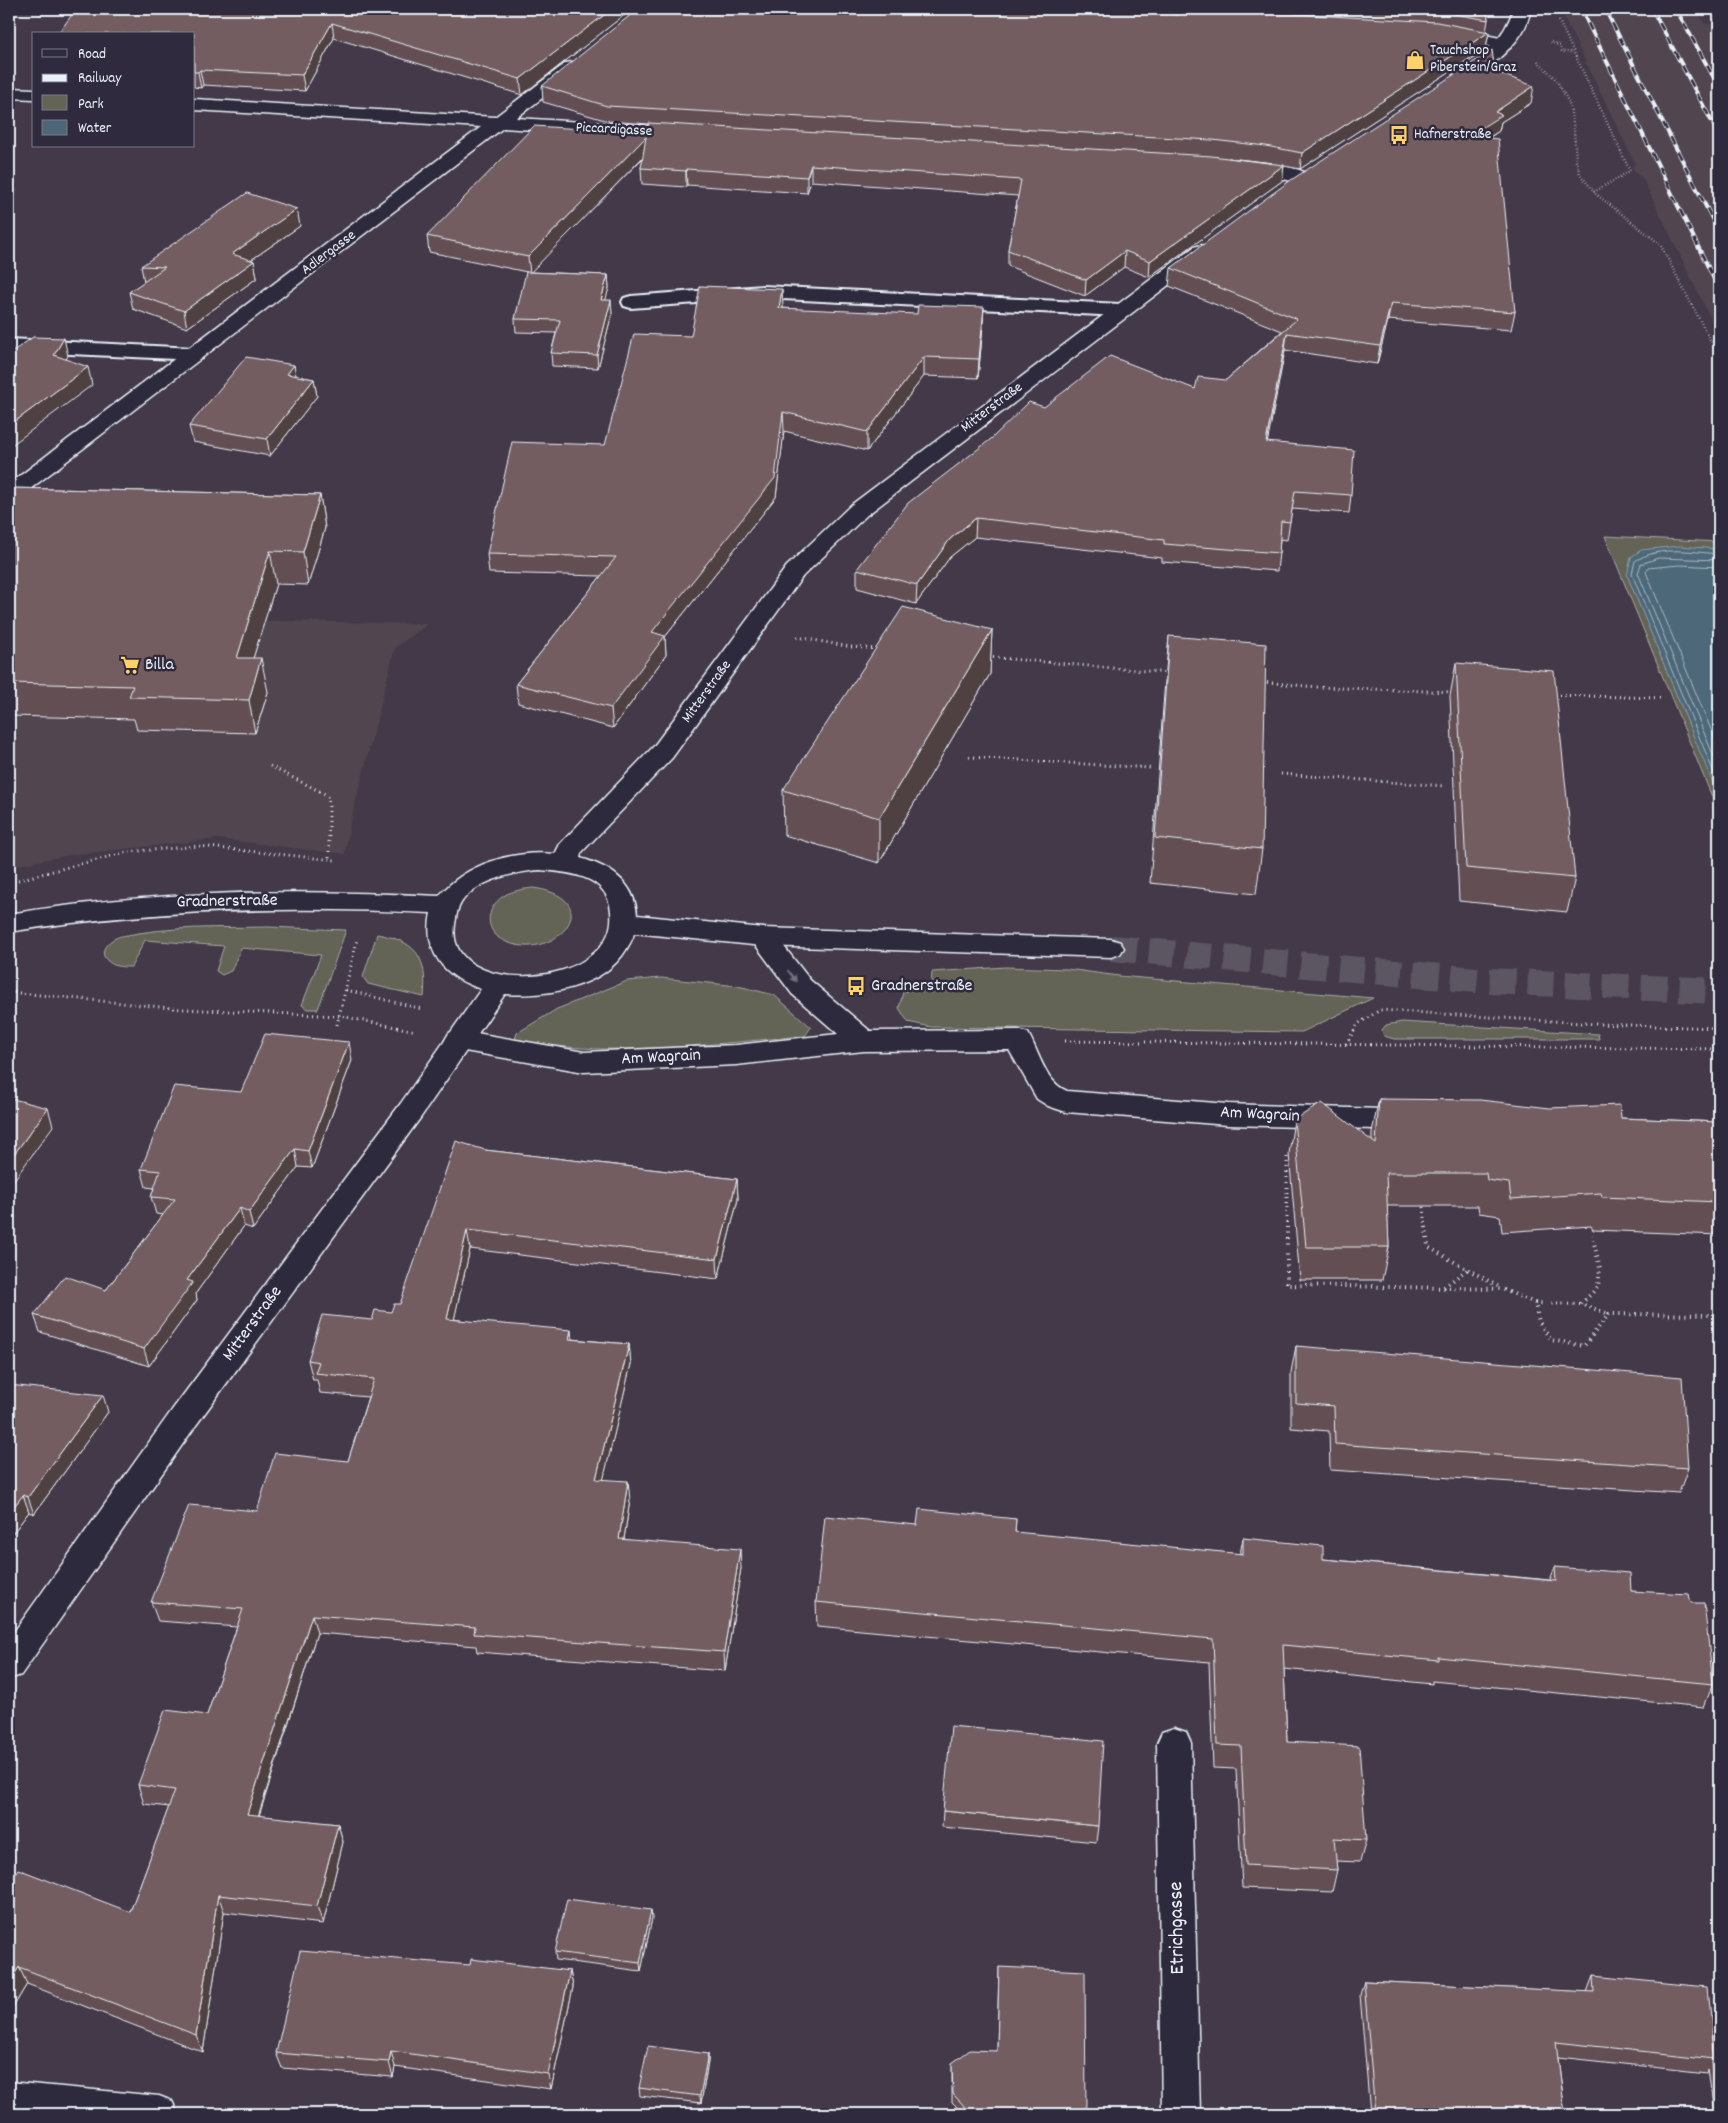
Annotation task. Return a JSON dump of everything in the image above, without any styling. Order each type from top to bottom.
[{"type":"street","points":[[1443,87],[1474,67],[1504,44],[1515,31],[1522,9]]},
{"type":"street","points":[[1435,31],[1504,44]]},
{"type":"street","name":"Adlergasse","points":[[9,494],[500,124],[585,57]]},
{"type":"street","points":[[9,93],[32,94]]},
{"type":"street","name":"Piccardigasse","points":[[195,104],[697,135]]},
{"type":"street","points":[[1228,166],[1310,173],[1281,192]]},
{"type":"street","name":"Mitterstraße","points":[[566,864],[569,850],[662,752],[795,571],[859,510],[1120,310],[1215,241]]},
{"type":"street","points":[[518,862],[566,864],[597,874],[616,889],[622,900],[624,923],[618,941],[605,959],[584,972],[559,982],[530,986],[498,984],[456,965],[444,951],[441,936],[446,905],[476,877],[496,868],[518,862]]},
{"type":"street","name":"Gradnerstraße","points":[[9,923],[128,905],[276,901],[446,905]]},
{"type":"street","points":[[624,923],[763,937],[1111,948]]},
{"type":"street","points":[[763,937],[801,987],[864,1041]]},
{"type":"street","name":"Mitterstraße","points":[[9,1665],[183,1419],[411,1110],[498,984]]},
{"type":"street","name":"Am Wagrain","points":[[459,1040],[584,1062],[736,1055],[864,1041],[1018,1040],[1032,1071],[1050,1095],[1068,1101],[1150,1109],[1287,1117],[1434,1121]]},
{"type":"street","name":"Etrichgasse","points":[[1174,1743],[1181,2114]]},
{"type":"street","points":[[9,2100],[159,2114]]},
{"type":"lane","points":[[631,302],[763,292],[1120,310]]},
{"type":"lane","points":[[9,345],[195,354]]},
{"type":"path","points":[[1719,16],[1713,20],[1719,32]]},
{"type":"path","points":[[1562,26],[1630,171],[1594,192]]},
{"type":"path","points":[[1560,46],[1562,52],[1573,52]]},
{"type":"path","points":[[1532,56],[1562,84],[1574,121],[1573,157],[1581,175],[1594,192],[1646,229],[1660,244],[1719,357]]},
{"type":"path","points":[[752,628],[851,647],[881,649]]},
{"type":"path","points":[[980,656],[1178,674]]},
{"type":"path","points":[[1258,682],[1317,687],[1454,692]]},
{"type":"path","points":[[1552,695],[1660,698]]},
{"type":"path","points":[[969,756],[1150,768]]},
{"type":"path","points":[[270,766],[325,794],[329,799],[329,859]]},
{"type":"path","points":[[1281,774],[1446,786]]},
{"type":"path","points":[[16,880],[127,852],[199,846],[339,861]]},
{"type":"path","points":[[337,1025],[358,938]]},
{"type":"path","points":[[346,990],[422,1009]]},
{"type":"path","points":[[9,992],[182,1009],[340,1016],[412,1030]]},
{"type":"path","points":[[1346,1045],[1358,1024],[1380,1010],[1597,1024],[1719,1028]]},
{"type":"path","points":[[1018,1040],[1719,1049]]},
{"type":"path","points":[[1287,1117],[1287,1285],[1502,1289]]},
{"type":"path","points":[[1424,1207],[1428,1247],[1469,1268],[1502,1289],[1535,1303],[1581,1304],[1609,1314],[1719,1315]]},
{"type":"path","points":[[1581,1304],[1598,1287],[1600,1268],[1592,1235]]},
{"type":"path","points":[[1443,1288],[1469,1268]]},
{"type":"path","points":[[1535,1303],[1538,1322],[1551,1340],[1584,1346],[1609,1314]]},
{"type":"shaded area","points":[[1560,9],[1696,9],[1705,24],[1719,24],[1719,336],[1642,177],[1636,174],[1632,166],[1635,164]]},
{"type":"shaded area","points":[[9,616],[428,624],[395,648],[350,825],[345,854],[217,839],[69,855],[9,867]]},
{"type":"green space","points":[[1605,536],[1719,542],[1719,814]]},
{"type":"green space","points":[[533,888],[556,894],[568,904],[571,915],[566,927],[556,937],[541,944],[523,946],[504,941],[492,931],[489,918],[491,911],[495,904],[507,894]]},
{"type":"green space","points":[[268,927],[346,930],[318,1009],[307,1009],[302,1005],[321,955],[241,948],[231,971],[222,975],[216,971],[224,946],[145,940],[131,967],[114,965],[103,954],[106,946],[113,939],[140,933],[195,928]]},
{"type":"green space","points":[[377,934],[401,941],[417,953],[424,971],[424,997],[368,984],[363,977]]},
{"type":"green space","points":[[1005,967],[1067,969],[1119,976],[1373,998],[1302,1032],[931,1027],[908,1022],[899,1008],[903,992],[931,985],[932,972]]},
{"type":"green space","points":[[661,978],[738,986],[774,995],[811,1027],[805,1036],[660,1048],[587,1048],[515,1039],[517,1033],[557,1009],[627,981]]},
{"type":"green space","points":[[1402,1022],[1598,1034],[1599,1039],[1394,1039],[1384,1036],[1382,1030],[1386,1025]]},
{"type":"water","points":[[1679,546],[1719,549],[1719,798],[1627,575],[1631,557],[1641,550]]},
{"type":"building","points":[[76,9],[612,9],[520,79],[332,23],[302,75],[200,70],[195,72],[195,32],[59,32]]},
{"type":"building","points":[[638,9],[1102,9],[1178,15],[1180,9],[1207,9],[1437,22],[1489,32],[1302,153],[1266,146],[1212,140],[607,106],[542,86]]},
{"type":"building","points":[[1405,9],[1487,9],[1488,20],[1437,11]]},
{"type":"building","points":[[1492,50],[1495,72],[1534,86],[1495,112],[1502,115],[1468,136],[1498,139],[1515,312],[1391,303],[1380,346],[1287,333],[1266,442],[1354,450],[1351,495],[1295,491],[1290,522],[1281,521],[1279,553],[1164,544],[1164,540],[976,518],[950,539],[917,585],[857,569],[908,503],[991,439],[1029,402],[1044,407],[1110,356],[1195,389],[1198,377],[1226,380],[1297,319],[1171,268],[1291,180]]},
{"type":"building","points":[[649,123],[1211,156],[1284,165],[1150,261],[1125,251],[1086,280],[1008,250],[1021,180],[811,165],[807,177],[641,168],[646,137],[528,257],[427,236],[534,126],[647,133]]},
{"type":"building","points":[[247,193],[297,209],[232,254],[254,261],[184,311],[129,292],[165,267],[141,266]]},
{"type":"building","points":[[526,272],[608,275],[601,300],[611,300],[597,355],[551,353],[560,320],[515,319]]},
{"type":"building","points":[[700,286],[782,289],[779,308],[917,314],[918,305],[984,307],[979,359],[924,357],[867,432],[783,412],[775,478],[652,632],[665,636],[611,708],[516,684],[616,557],[487,554],[512,442],[605,445],[634,334],[691,336]]},
{"type":"building","points":[[33,337],[64,338],[54,355],[88,367],[9,426],[9,354]]},
{"type":"building","points":[[246,357],[294,365],[287,374],[314,379],[267,439],[189,426]]},
{"type":"building","points":[[9,488],[320,495],[303,552],[270,551],[237,658],[261,658],[249,700],[129,697],[133,686],[9,683]]},
{"type":"building","points":[[903,607],[992,630],[879,818],[783,790]]},
{"type":"building","points":[[1169,636],[1266,644],[1262,849],[1155,838]]},
{"type":"building","points":[[1456,663],[1554,671],[1575,878],[1466,868]]},
{"type":"building","points":[[265,1034],[349,1042],[308,1151],[295,1149],[249,1212],[240,1208],[187,1280],[193,1282],[144,1349],[34,1315],[65,1276],[106,1290],[175,1199],[151,1197],[160,1171],[141,1169],[174,1086],[241,1092]]},
{"type":"building","points":[[9,1098],[48,1108],[9,1161]]},
{"type":"building","points":[[1379,1099],[1480,1100],[1550,1108],[1620,1105],[1621,1118],[1719,1122],[1719,1202],[1602,1197],[1601,1193],[1511,1199],[1509,1183],[1487,1180],[1486,1173],[1386,1173],[1389,1247],[1306,1247],[1294,1120],[1322,1103],[1376,1144]]},
{"type":"building","points":[[456,1141],[485,1150],[737,1179],[717,1259],[467,1230],[447,1319],[571,1330],[569,1339],[629,1344],[596,1479],[628,1481],[619,1539],[740,1549],[724,1652],[474,1634],[475,1627],[312,1615],[247,1814],[338,1824],[317,1906],[218,1895],[196,2035],[19,1967],[9,1983],[9,1884],[18,1869],[130,1912],[175,1790],[138,1785],[165,1710],[207,1715],[243,1609],[151,1602],[189,1505],[257,1511],[275,1453],[348,1461],[374,1379],[315,1373],[319,1362],[308,1360],[322,1315],[372,1320],[375,1310],[391,1312],[394,1304],[400,1304]]},
{"type":"building","points":[[1296,1346],[1682,1377],[1688,1468],[1335,1444],[1334,1406],[1296,1403]]},
{"type":"building","points":[[9,1385],[103,1395],[28,1497],[23,1495],[9,1513]]},
{"type":"building","points":[[919,1509],[1016,1519],[1015,1532],[1243,1554],[1243,1538],[1323,1546],[1323,1559],[1556,1581],[1555,1567],[1630,1573],[1631,1591],[1689,1594],[1691,1603],[1704,1603],[1713,1684],[1438,1657],[1438,1660],[1283,1645],[1287,1742],[1359,1746],[1366,1840],[1334,1838],[1337,1870],[1246,1865],[1241,1746],[1217,1745],[1213,1639],[816,1602],[825,1516],[917,1525]]},
{"type":"building","points":[[951,1726],[1103,1741],[1098,1826],[943,1811]]},
{"type":"building","points":[[567,1899],[651,1910],[640,1963],[555,1952]]},
{"type":"building","points":[[300,1951],[470,1965],[471,1959],[570,1971],[548,2074],[391,2051],[389,2062],[276,2053]]},
{"type":"building","points":[[999,1967],[1085,1971],[1086,2114],[968,2110],[953,2094],[952,2063],[970,2050],[997,2051]]},
{"type":"building","points":[[1593,1976],[1707,1987],[1714,2059],[1556,2042],[1565,2114],[1375,2114],[1364,1981],[1594,1992]]},
{"type":"building","points":[[1711,2033],[1719,2033],[1719,2111],[1712,2062],[1714,2059]]},
{"type":"building","points":[[648,2046],[708,2054],[700,2096],[639,2088]]},
{"type":"tunnel","points":[[1111,948],[1488,981],[1719,991]]},
{"type":"railway","points":[[1581,9],[1719,289]]},
{"type":"railway","points":[[1605,9],[1719,232]]},
{"type":"railway","points":[[1652,9],[1719,135]]},
{"type":"railway","points":[[1676,9],[1719,87]]},
{"type":"place","name":"Tauchshop Piberstein/Graz","points":[[1415,60]]},
{"type":"place","name":"Hafnerstraße","points":[[1399,135]]},
{"type":"place","name":"Billa","points":[[130,665]]},
{"type":"place","name":"Gradnerstraße","points":[[856,986]]}]
